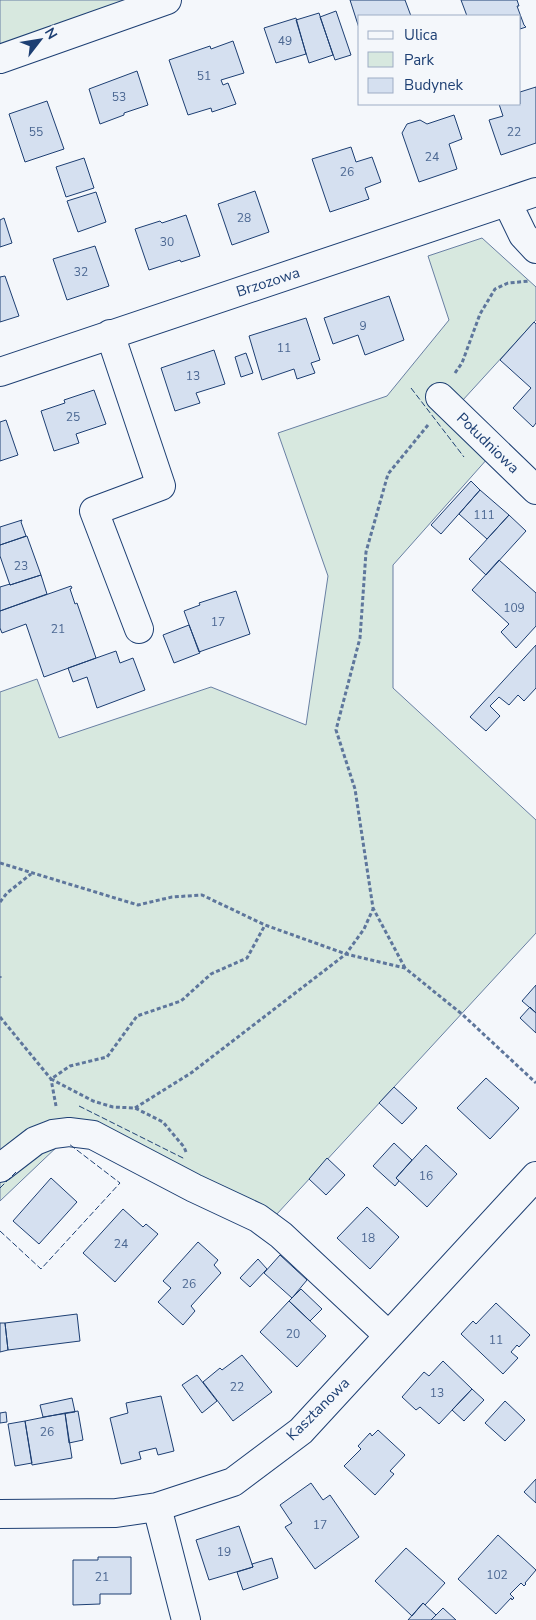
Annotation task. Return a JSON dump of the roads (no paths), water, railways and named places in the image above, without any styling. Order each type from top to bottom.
[{"type":"street","points":[[0,59],[166,0]]},
{"type":"street","name":"Brzozowa","points":[[0,372],[536,192]]},
{"type":"street","points":[[507,202],[523,236],[536,249]]},
{"type":"street","points":[[110,334],[161,486],[94,511],[139,629]]},
{"type":"street","name":"Południowa","points":[[443,399],[536,490]]},
{"type":"street","points":[[0,1168],[35,1142],[53,1134],[82,1133],[92,1135],[194,1188],[258,1218],[281,1235],[388,1335]]},
{"type":"street","name":"Kasztanowa","points":[[0,1514],[116,1513],[157,1507],[233,1482],[301,1430],[536,1176]]},
{"type":"street","points":[[157,1507],[186,1620]]}]
